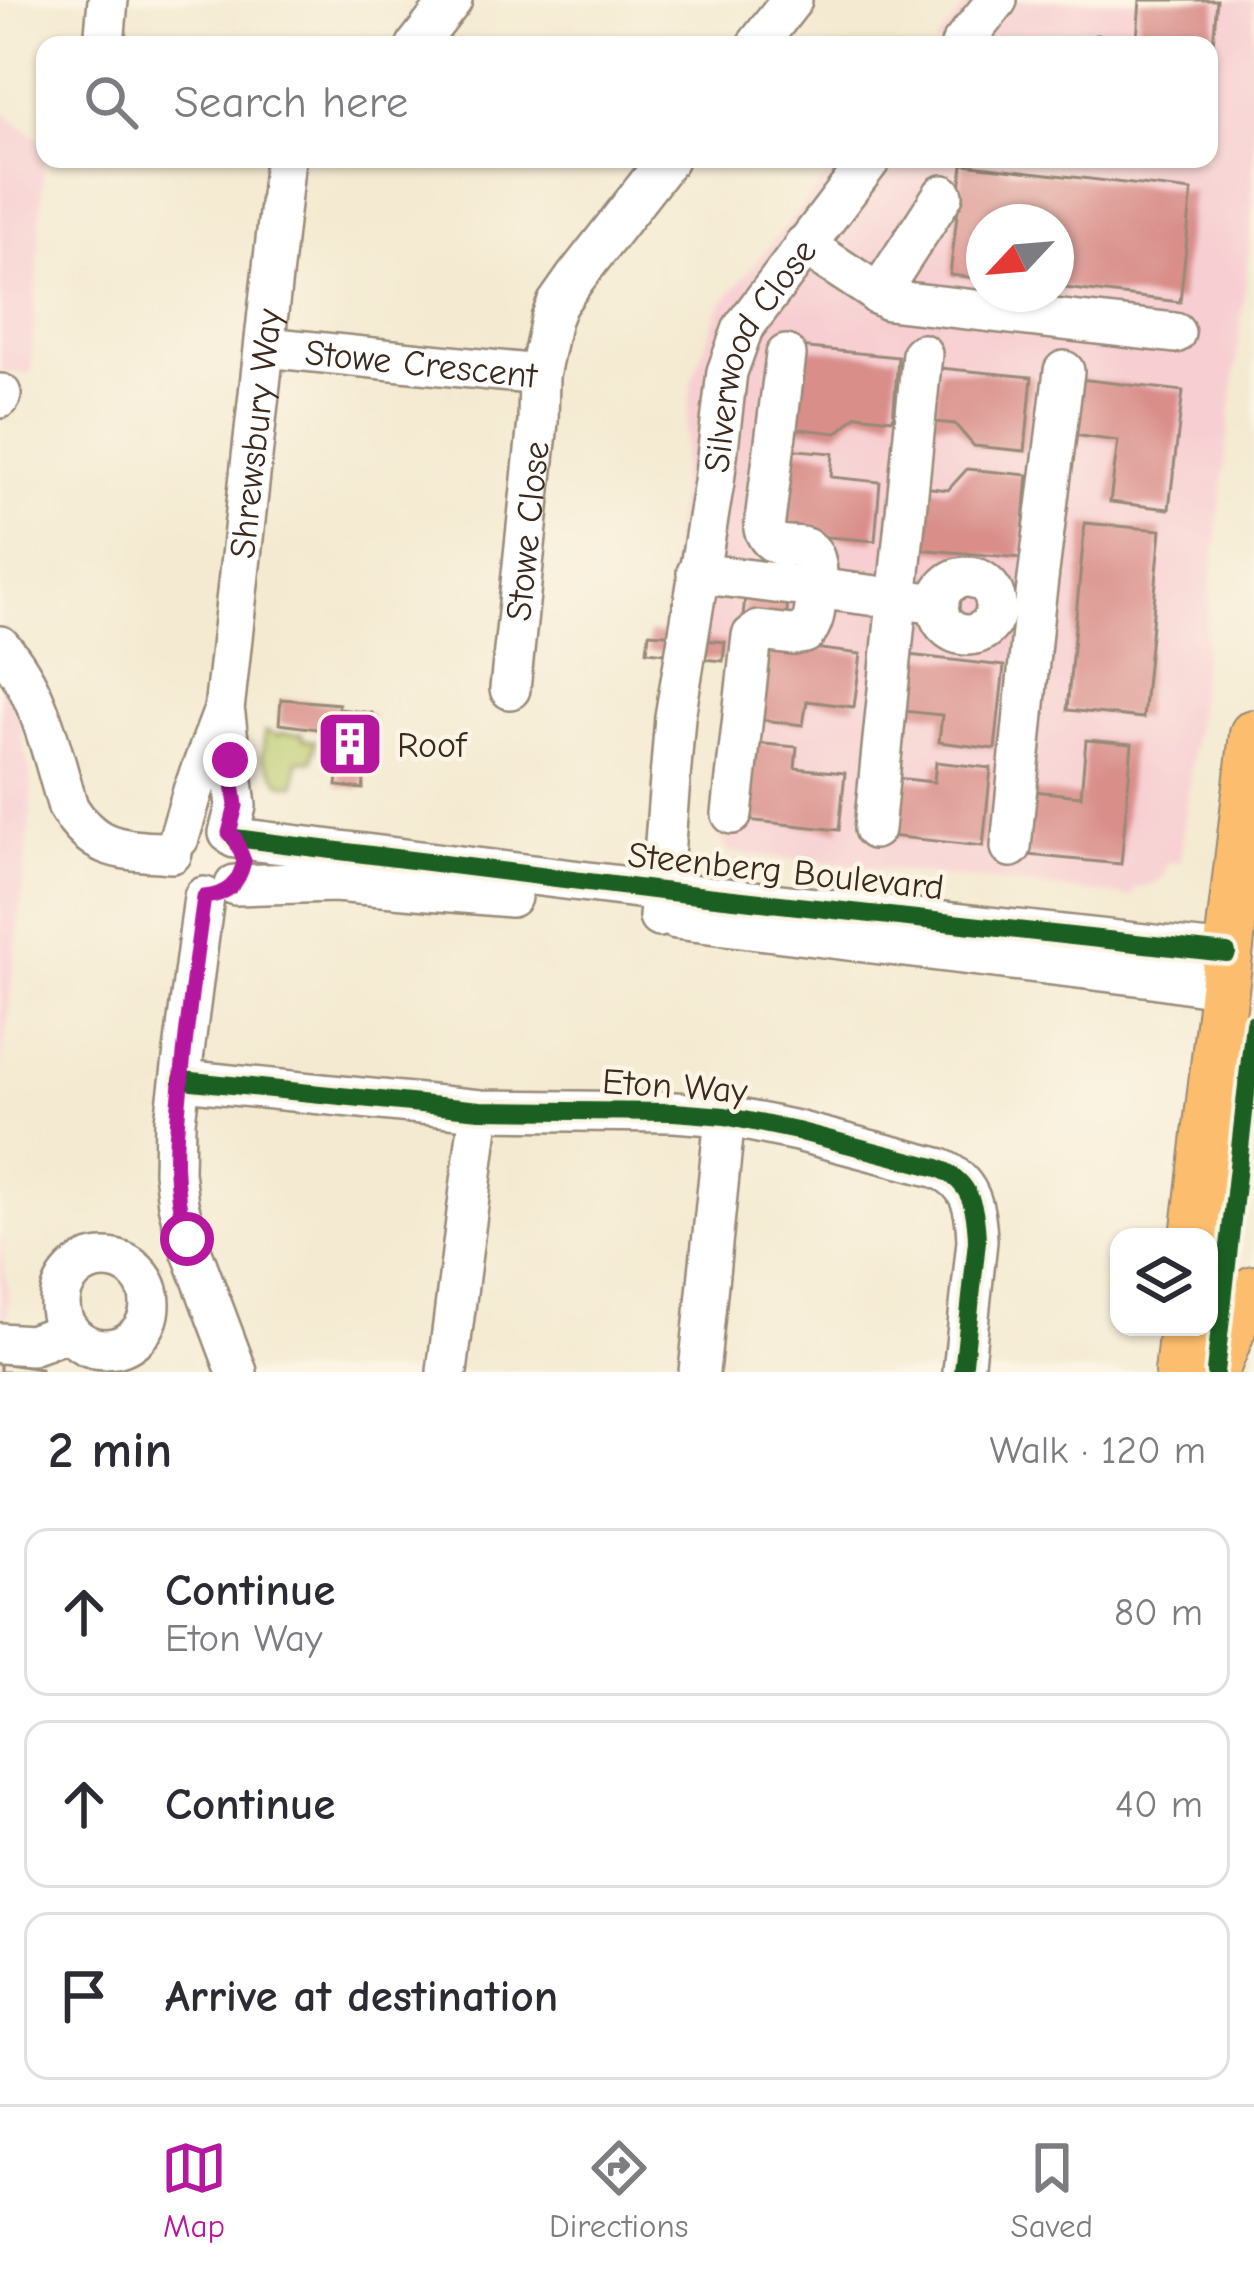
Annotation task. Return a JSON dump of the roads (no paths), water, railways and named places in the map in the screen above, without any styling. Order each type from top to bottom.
[{"type":"main road","points":[[1197,1228],[1240,973],[1254,734]]},
{"type":"main road","points":[[1214,1372],[1234,1322],[1254,1290]]},
{"type":"main road","points":[[1179,1372],[1183,1336]]},
{"type":"street","points":[[105,36],[108,0]]},
{"type":"street","points":[[424,36],[452,0]]},
{"type":"street","points":[[765,36],[793,0]]},
{"type":"street","points":[[969,36],[997,0]]},
{"type":"street","name":"Shrewsbury Way","points":[[224,710],[284,168]]},
{"type":"street","name":"Stowe Crescent","points":[[266,347],[538,375],[557,304],[661,168]]},
{"type":"street","name":"Silverwood Close","points":[[660,904],[675,718],[715,482],[727,371],[743,328],[864,168]]},
{"type":"street","points":[[878,295],[943,196]]},
{"type":"street","points":[[804,245],[878,295],[904,302],[1175,333]]},
{"type":"street","points":[[874,829],[922,354]]},
{"type":"street","points":[[732,814],[752,636],[759,631],[805,633],[812,624],[817,590],[815,555],[805,547],[772,542],[764,529],[786,355]]},
{"type":"street","points":[[1011,847],[1015,610],[1064,371]]},
{"type":"street","name":"Stowe Close","points":[[511,689],[538,422],[538,375]]},
{"type":"street","points":[[697,573],[939,604],[946,586],[971,578],[1015,610]]},
{"type":"street","points":[[0,646],[31,692],[68,806],[78,823],[104,844],[117,848],[176,845],[188,830],[213,825],[336,866]]},
{"type":"street","points":[[224,710],[236,806],[232,835],[244,861],[219,891],[182,1080],[174,1172],[194,1261],[237,1372]]},
{"type":"street","points":[[224,710],[171,865],[182,887],[192,894],[219,891],[336,866]]},
{"type":"street","name":"Steenberg Boulevard","points":[[336,866],[550,900],[660,904],[1129,974],[1240,973]]},
{"type":"street","name":"Eton Way","points":[[182,1080],[480,1110],[725,1116],[925,1164],[958,1178],[974,1204],[963,1372]]},
{"type":"street","points":[[447,1372],[480,1110]]},
{"type":"street","points":[[699,1372],[725,1116]]},
{"type":"street","points":[[0,1343],[85,1352]]},
{"type":"place","name":"Roof","points":[[350,744]]}]
